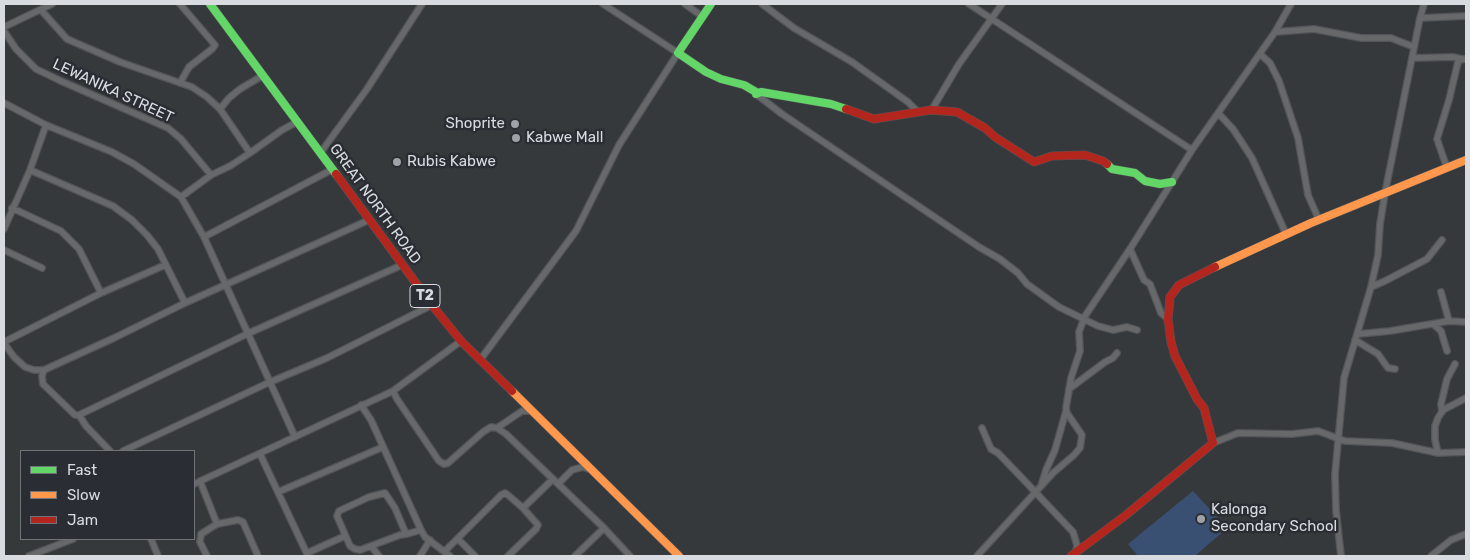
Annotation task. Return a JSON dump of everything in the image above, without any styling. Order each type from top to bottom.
[{"type":"main road","name":"GREAT NORTH ROAD","points":[[210,4],[262,76],[321,152],[402,265],[462,341],[679,556]]},
{"type":"main road","points":[[711,4],[678,53],[706,72],[721,79],[744,85],[756,92],[756,94],[759,92],[831,104],[874,119],[892,115],[942,110],[964,115],[1034,162],[1052,156],[1085,155],[1103,161],[1112,169],[1135,174],[1146,181],[1160,184],[1172,182]]},
{"type":"main road","points":[[1073,554],[1126,515],[1213,444],[1204,408],[1197,399],[1175,356],[1168,319],[1170,298],[1173,292],[1183,282],[1286,234],[1466,160]]},
{"type":"street","points":[[4,27],[52,4]]},
{"type":"street","points":[[180,4],[215,45],[189,67],[180,83]]},
{"type":"street","points":[[321,152],[367,89],[422,4]]},
{"type":"street","points":[[480,360],[576,231],[619,144],[678,53],[603,4]]},
{"type":"street","points":[[684,4],[703,17]]},
{"type":"street","points":[[762,4],[794,28],[852,62],[908,102],[918,112]]},
{"type":"street","points":[[969,4],[1192,150]]},
{"type":"street","points":[[931,111],[959,64],[1002,4]]},
{"type":"street","points":[[1041,486],[1055,450],[1066,411],[1069,389],[1080,351],[1079,332],[1084,319],[1130,250],[1192,150],[1275,32],[1291,4]]},
{"type":"street","points":[[1340,556],[1335,474],[1344,378],[1357,337],[1378,255],[1385,193],[1424,4]]},
{"type":"street","points":[[41,10],[67,40],[200,92],[220,108],[250,153]]},
{"type":"street","points":[[1420,18],[1466,16]]},
{"type":"street","points":[[1275,32],[1314,29],[1361,38],[1391,38],[1414,47]]},
{"type":"street","name":"LEWANIKA STREET","points":[[4,31],[16,50],[36,69],[168,128],[181,139],[211,175]]},
{"type":"street","points":[[1260,54],[1270,64],[1279,81],[1298,138],[1308,195],[1319,220]]},
{"type":"street","points":[[1412,58],[1453,57],[1464,59]]},
{"type":"street","points":[[1447,168],[1437,138],[1458,62],[1464,59]]},
{"type":"street","points":[[220,108],[240,88],[262,76]]},
{"type":"street","points":[[756,94],[782,114],[979,248],[1000,259],[1018,273],[1027,284],[1059,307],[1098,326],[1113,330],[1128,327],[1137,330]]},
{"type":"street","points":[[4,103],[46,125],[126,160],[181,197],[204,237],[295,437]]},
{"type":"street","points":[[1219,114],[1233,129],[1252,158],[1286,234]]},
{"type":"street","points":[[181,197],[211,175],[230,166],[282,130],[297,122]]},
{"type":"street","points":[[4,229],[30,170],[46,125]]},
{"type":"street","points":[[204,237],[333,169]]},
{"type":"street","points":[[30,170],[113,206],[132,220],[158,250],[185,304]]},
{"type":"street","points":[[12,208],[61,231],[79,249],[101,293]]},
{"type":"street","points":[[165,265],[101,293],[4,342],[14,357],[25,366],[34,370],[44,370],[369,220]]},
{"type":"street","points":[[1370,287],[1385,282],[1427,259],[1442,240]]},
{"type":"street","points":[[4,250],[42,268]]},
{"type":"street","points":[[1130,250],[1144,280],[1150,284],[1161,313],[1168,319]]},
{"type":"street","points":[[44,370],[42,376],[43,384],[75,415],[79,415],[249,333],[402,265]]},
{"type":"street","points":[[1441,292],[1449,321]]},
{"type":"street","points":[[125,450],[270,382],[327,358],[432,305]]},
{"type":"street","points":[[1357,337],[1449,321],[1466,322]]},
{"type":"street","points":[[1433,324],[1441,330],[1446,351]]},
{"type":"street","points":[[1357,337],[1378,354],[1388,368],[1395,369]]},
{"type":"street","points":[[218,524],[197,482],[393,391],[462,341]]},
{"type":"street","points":[[1069,389],[1113,358],[1117,353]]},
{"type":"street","points":[[1442,412],[1442,398],[1447,379],[1455,364]]},
{"type":"street","points":[[393,391],[435,458],[444,464],[448,463],[483,432],[491,427],[497,428],[506,434],[604,528],[630,556]]},
{"type":"street","points":[[1438,453],[1435,440],[1435,426],[1442,412],[1449,406],[1466,398]]},
{"type":"street","points":[[361,405],[371,420],[421,530],[450,556]]},
{"type":"street","points":[[497,428],[522,411],[532,411]]},
{"type":"street","points":[[977,556],[1053,472],[1074,456],[1080,448],[1082,436],[1066,411]]},
{"type":"street","points":[[79,415],[86,426],[109,450]]},
{"type":"street","points":[[982,428],[991,449],[1073,532],[1076,541],[1073,554]]},
{"type":"street","points":[[1213,444],[1238,433],[1292,434],[1318,431],[1352,442],[1392,443],[1438,453],[1466,452]]},
{"type":"street","points":[[278,492],[383,447]]},
{"type":"street","points":[[260,454],[308,555],[345,536]]},
{"type":"street","points":[[558,484],[572,470],[583,467],[590,469]]},
{"type":"street","points":[[523,508],[552,479]]},
{"type":"street","points":[[406,534],[395,508],[384,493],[369,496],[339,512],[337,516],[350,546],[360,550],[421,530]]},
{"type":"street","points":[[445,551],[505,493],[523,508],[538,525],[536,530],[508,556]]},
{"type":"street","points":[[207,556],[200,538],[201,534],[218,524],[238,520],[243,522],[258,556]]},
{"type":"street","points":[[575,556],[604,528]]},
{"type":"street","points":[[1431,556],[1451,540],[1466,534]]},
{"type":"street","points":[[458,538],[475,556]]},
{"type":"street","points":[[29,556],[70,540]]},
{"type":"street","points":[[151,540],[158,556]]},
{"type":"street","points":[[420,556],[430,540]]},
{"type":"street","points":[[371,546],[379,556]]},
{"type":"street","points":[[671,556],[679,556]]},
{"type":"shaded area","points":[[1193,491],[1227,528],[1195,556],[1138,556],[1128,544]]},
{"type":"traffic: fast","points":[[210,4],[336,174]]},
{"type":"traffic: fast","points":[[711,4],[678,53],[706,72],[721,79],[744,85],[756,92],[756,94],[761,92],[831,104],[846,109]]},
{"type":"traffic: fast","points":[[1107,164],[1112,169],[1135,173],[1145,181],[1160,184],[1172,182]]},
{"type":"traffic: slow","points":[[1215,267],[1311,223],[1466,160]]},
{"type":"traffic: slow","points":[[512,391],[679,556]]},
{"type":"traffic: jam","points":[[846,109],[874,119],[931,110],[957,112],[985,128],[995,137],[1034,162],[1052,156],[1085,155],[1107,164]]},
{"type":"traffic: jam","points":[[336,174],[432,305],[461,341],[512,391]]},
{"type":"traffic: jam","points":[[1071,556],[1126,515],[1213,443],[1204,408],[1197,399],[1175,356],[1168,319],[1170,297],[1179,285],[1215,267]]},
{"type":"place","name":"Shoprite","points":[[515,124]]},
{"type":"place","name":"Kabwe Mall","points":[[516,138]]},
{"type":"place","name":"Rubis Kabwe","points":[[397,162]]},
{"type":"place","name":"Kalonga Secondary School","points":[[1201,519]]}]
